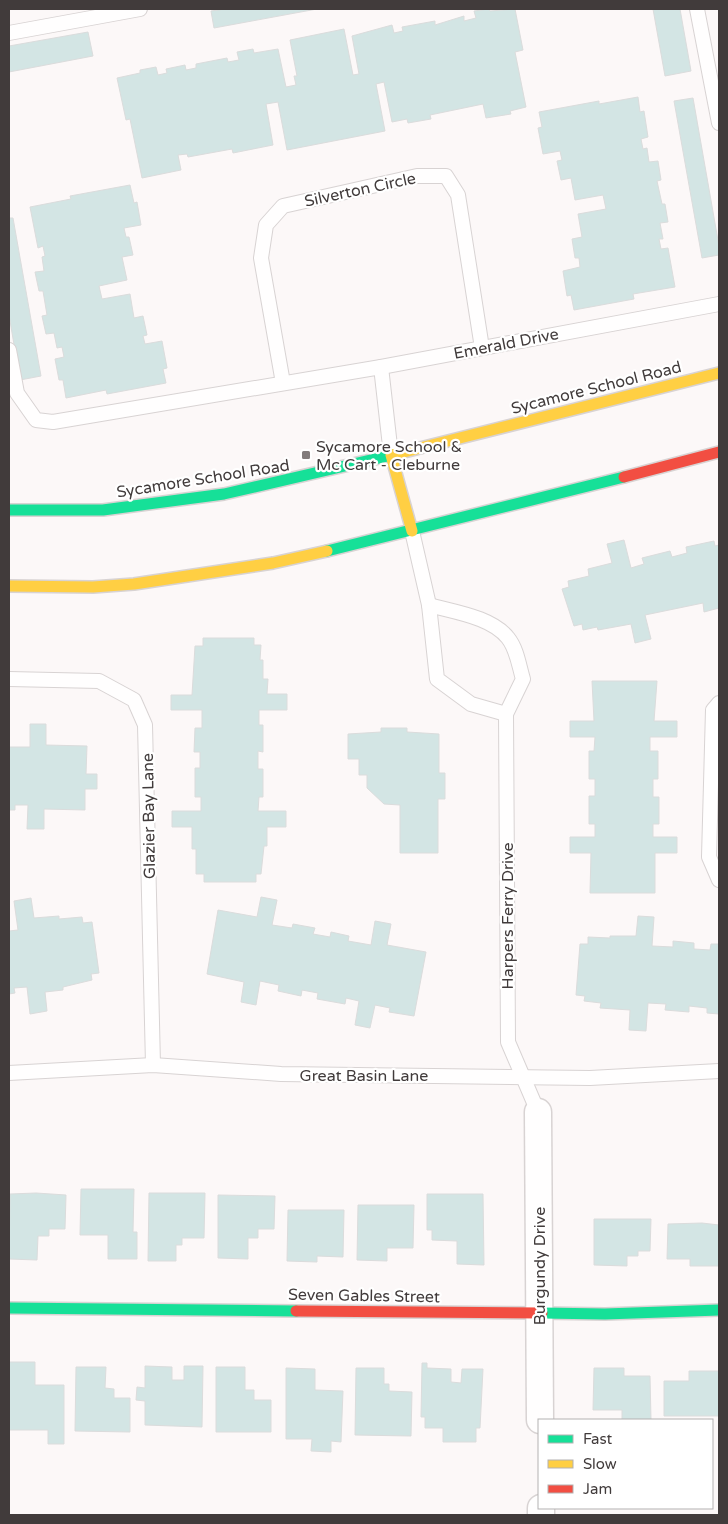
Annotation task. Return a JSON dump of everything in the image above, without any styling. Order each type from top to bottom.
[{"type":"main road","name":"Sycamore School Road","points":[[9,510],[103,510],[176,501],[284,482],[719,373]]},
{"type":"main road","points":[[9,586],[93,587],[180,578],[273,563],[412,531],[719,452]]},
{"type":"main road","points":[[391,455],[412,531]]},
{"type":"main road","name":"Seven Gables Street","points":[[9,1308],[606,1314],[719,1310]]},
{"type":"street","name":"Burgundy Drive","points":[[538,1112],[540,1419]]},
{"type":"lane","points":[[9,33],[140,9]]},
{"type":"lane","points":[[697,9],[714,68],[719,123]]},
{"type":"lane","name":"Silverton Circle","points":[[284,383],[261,258],[266,225],[284,206],[418,176],[446,176],[458,195],[482,348]]},
{"type":"lane","name":"Emerald Drive","points":[[9,357],[17,393],[36,420],[53,422],[381,367],[719,304]]},
{"type":"lane","points":[[381,367],[391,455]]},
{"type":"lane","points":[[412,531],[429,605],[437,679],[471,704],[506,714],[523,679],[514,647],[508,637],[490,624],[429,605]]},
{"type":"lane","name":"Glazier Bay Lane","points":[[9,679],[99,681],[134,700],[146,725],[153,1065]]},
{"type":"lane","points":[[719,703],[713,710],[709,856],[719,880]]},
{"type":"lane","name":"Harpers Ferry Drive","points":[[506,714],[508,1042],[538,1112]]},
{"type":"lane","name":"Great Basin Lane","points":[[9,1073],[153,1065],[281,1074],[590,1078],[719,1071]]},
{"type":"building","points":[[225,9],[317,9],[214,28],[211,11]]},
{"type":"building","points":[[489,9],[490,11],[515,9],[523,50],[515,52],[526,107],[510,111],[511,114],[486,118],[483,104],[430,115],[431,119],[408,123],[407,119],[392,122],[384,82],[376,84],[385,131],[287,150],[278,102],[266,104],[273,145],[233,153],[232,149],[188,157],[187,154],[178,155],[181,170],[142,178],[130,119],[126,120],[117,78],[156,67],[158,75],[167,73],[166,69],[185,65],[186,70],[196,68],[196,64],[227,58],[228,62],[239,60],[237,52],[253,49],[254,53],[278,49],[286,87],[296,85],[294,76],[297,76],[290,40],[344,29],[353,75],[359,74],[352,36],[392,25],[394,33],[403,31],[402,27],[435,21],[435,25],[464,16],[464,21],[476,18],[474,11]]},
{"type":"building","points":[[653,9],[680,9],[691,71],[665,76]]},
{"type":"building","points":[[88,32],[93,56],[9,72],[9,46]]},
{"type":"building","points":[[638,97],[640,112],[644,111],[648,137],[641,139],[643,149],[647,148],[649,162],[658,161],[661,180],[657,181],[662,204],[665,204],[668,222],[660,223],[663,239],[659,239],[661,249],[668,248],[675,287],[633,294],[634,299],[574,310],[571,295],[567,296],[563,271],[580,267],[579,258],[575,258],[572,239],[582,237],[578,214],[606,209],[603,195],[575,200],[571,178],[561,180],[557,161],[562,160],[560,151],[543,154],[538,128],[542,127],[539,112],[599,101],[599,104]]},
{"type":"building","points":[[693,98],[719,246],[719,255],[702,258],[674,101]]},
{"type":"building","points":[[130,185],[134,203],[137,202],[141,225],[124,228],[126,237],[129,237],[133,255],[122,257],[127,280],[99,286],[102,299],[130,294],[134,318],[143,316],[147,335],[143,336],[145,344],[162,341],[167,368],[163,369],[166,383],[107,394],[106,390],[66,398],[63,380],[59,380],[55,359],[64,357],[62,347],[57,348],[54,333],[46,334],[42,316],[47,315],[43,291],[39,291],[35,272],[44,271],[42,257],[45,256],[43,246],[38,248],[30,207],[71,199],[70,196]]},
{"type":"building","points":[[9,218],[13,218],[41,376],[20,380],[9,315]]},
{"type":"building","points":[[624,540],[631,568],[644,564],[642,558],[670,551],[672,557],[687,553],[686,547],[714,541],[715,546],[719,545],[719,608],[704,612],[703,603],[645,615],[651,639],[635,643],[631,624],[598,630],[597,627],[583,630],[582,624],[574,626],[562,589],[569,587],[568,581],[589,576],[588,569],[612,563],[607,544]]},
{"type":"building","points":[[203,638],[254,638],[254,645],[261,645],[260,660],[263,660],[263,679],[268,679],[267,694],[287,694],[287,710],[259,710],[259,725],[263,725],[263,752],[258,751],[258,769],[263,769],[263,797],[259,797],[258,811],[286,811],[286,827],[267,827],[267,846],[264,846],[261,874],[256,874],[256,882],[204,882],[204,874],[196,874],[196,849],[192,849],[192,827],[172,827],[172,811],[201,811],[201,797],[195,797],[195,768],[200,768],[200,752],[194,752],[195,728],[202,728],[202,710],[171,710],[171,695],[192,695],[195,646],[203,646]]},
{"type":"building","points":[[592,681],[657,681],[654,721],[677,721],[677,737],[650,737],[650,751],[658,751],[658,779],[653,779],[653,797],[659,797],[659,824],[653,824],[653,837],[677,837],[677,853],[655,853],[655,893],[590,893],[591,853],[570,853],[570,837],[595,837],[595,824],[589,824],[589,796],[595,796],[595,779],[589,779],[589,751],[594,751],[595,737],[570,737],[570,721],[594,721]]},
{"type":"building","points":[[30,724],[46,724],[46,745],[87,746],[86,774],[97,774],[97,789],[85,789],[85,810],[44,809],[44,829],[27,829],[28,805],[15,805],[15,810],[9,810],[9,747],[30,747]]},
{"type":"building","points":[[381,728],[407,728],[407,732],[439,734],[439,773],[445,773],[445,799],[438,799],[438,853],[400,853],[400,805],[384,804],[367,788],[367,775],[359,775],[359,759],[348,759],[348,734],[381,732]]},
{"type":"building","points":[[261,897],[277,900],[272,925],[292,928],[293,924],[315,928],[313,934],[330,937],[331,932],[349,936],[348,941],[371,945],[375,921],[391,924],[387,945],[426,952],[414,1016],[389,1012],[390,1008],[375,1005],[370,1028],[355,1025],[359,1001],[346,998],[345,1004],[317,999],[318,993],[302,990],[301,996],[278,991],[279,985],[260,981],[256,1005],[241,1002],[244,982],[207,974],[218,910],[257,917]]},
{"type":"building","points":[[31,898],[34,918],[59,916],[59,919],[82,917],[83,923],[92,922],[99,973],[91,974],[92,980],[63,987],[63,990],[45,992],[47,1011],[30,1014],[27,987],[14,988],[15,993],[9,994],[9,931],[18,930],[14,901]]},
{"type":"building","points":[[638,916],[654,917],[652,946],[673,947],[673,941],[694,943],[694,949],[710,950],[711,944],[719,944],[719,1014],[707,1013],[707,1008],[689,1006],[689,1012],[665,1010],[666,1004],[648,1003],[646,1031],[629,1030],[630,1010],[600,1008],[601,1003],[584,1001],[585,996],[576,995],[580,944],[588,944],[588,937],[636,936]]},
{"type":"building","points":[[81,1189],[134,1189],[133,1232],[137,1232],[137,1259],[108,1259],[108,1235],[80,1235]]},
{"type":"building","points":[[149,1193],[205,1193],[204,1238],[182,1238],[182,1245],[176,1245],[176,1261],[148,1261]]},
{"type":"building","points":[[10,1194],[66,1195],[65,1229],[49,1229],[49,1236],[38,1236],[37,1260],[9,1259]]},
{"type":"building","points":[[427,1194],[483,1194],[484,1265],[457,1264],[457,1241],[432,1240],[432,1230],[427,1230]]},
{"type":"building","points":[[218,1195],[275,1196],[274,1229],[258,1229],[258,1238],[248,1238],[248,1259],[218,1258]]},
{"type":"building","points":[[358,1205],[414,1205],[413,1248],[387,1248],[387,1261],[357,1260]]},
{"type":"building","points":[[288,1210],[344,1210],[343,1257],[317,1256],[317,1262],[287,1261]]},
{"type":"building","points":[[594,1219],[651,1219],[650,1251],[638,1251],[638,1256],[627,1256],[627,1266],[594,1265]]},
{"type":"building","points":[[702,1223],[719,1225],[719,1266],[690,1266],[690,1259],[667,1259],[668,1224]]},
{"type":"building","points":[[9,1362],[35,1362],[35,1385],[64,1385],[64,1444],[48,1444],[48,1430],[9,1430]]},
{"type":"building","points":[[422,1363],[427,1363],[427,1368],[451,1369],[451,1382],[461,1383],[462,1369],[483,1369],[480,1428],[476,1428],[476,1442],[443,1442],[443,1428],[425,1428],[425,1417],[421,1417]]},
{"type":"building","points":[[145,1366],[172,1367],[172,1380],[184,1380],[184,1366],[203,1366],[202,1427],[145,1425],[145,1401],[136,1400],[137,1387],[145,1388]]},
{"type":"building","points":[[76,1367],[106,1367],[105,1388],[114,1389],[114,1398],[130,1398],[130,1432],[75,1431]]},
{"type":"building","points":[[216,1367],[245,1367],[245,1390],[254,1390],[254,1400],[271,1400],[271,1432],[216,1432]]},
{"type":"building","points":[[286,1368],[315,1369],[315,1390],[343,1391],[341,1442],[331,1441],[331,1452],[311,1451],[312,1439],[286,1439]]},
{"type":"building","points":[[356,1368],[384,1368],[384,1384],[389,1384],[389,1391],[412,1392],[411,1436],[355,1435]]},
{"type":"building","points":[[594,1368],[624,1368],[624,1376],[650,1376],[651,1419],[622,1419],[622,1410],[593,1410]]},
{"type":"building","points":[[689,1371],[719,1371],[719,1416],[664,1416],[664,1381],[689,1381]]},
{"type":"traffic: fast","points":[[9,510],[103,510],[224,494],[392,455]]},
{"type":"traffic: fast","points":[[327,551],[624,477]]},
{"type":"traffic: fast","points":[[9,1308],[296,1311]]},
{"type":"traffic: fast","points":[[542,1313],[605,1314],[719,1310]]},
{"type":"traffic: slow","points":[[392,455],[719,373]]},
{"type":"traffic: slow","points":[[391,455],[412,531]]},
{"type":"traffic: slow","points":[[9,586],[93,587],[134,584],[273,563],[327,551]]},
{"type":"traffic: jam","points":[[624,477],[719,452]]},
{"type":"traffic: jam","points":[[296,1311],[542,1313]]},
{"type":"place","name":"Sycamore School & Mc Cart - Cleburne","points":[[306,455]]}]
